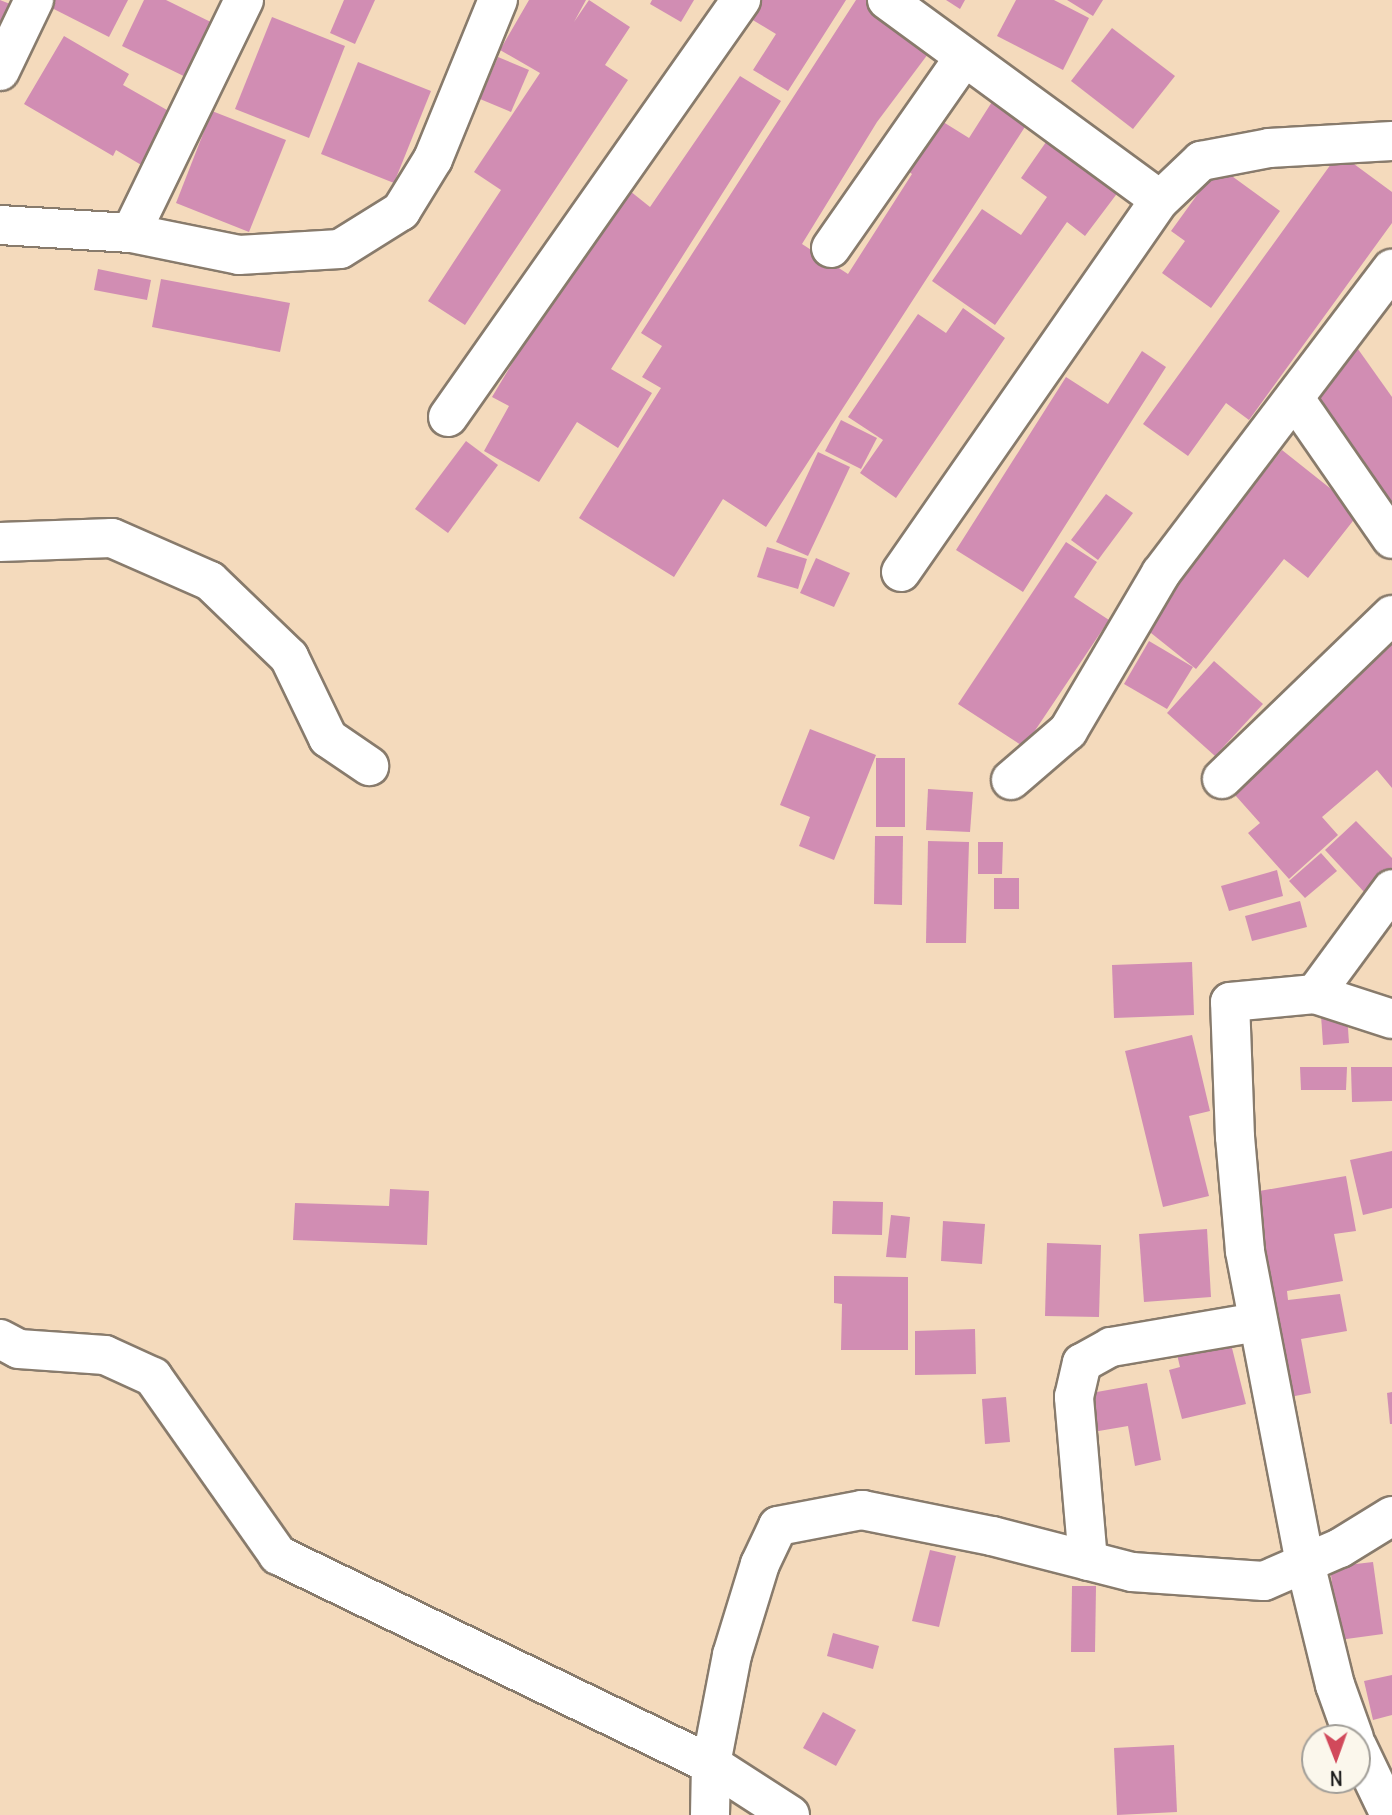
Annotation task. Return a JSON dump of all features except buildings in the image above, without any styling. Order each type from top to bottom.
[{"type":"street","points":[[0,71],[34,0]]},
{"type":"street","points":[[131,233],[244,0]]},
{"type":"street","points":[[0,225],[131,233],[239,255],[340,249],[401,211],[433,159],[498,0]]},
{"type":"street","points":[[449,417],[741,0]]},
{"type":"street","points":[[887,0],[963,59],[1160,200]]},
{"type":"street","points":[[831,248],[963,59]]},
{"type":"street","points":[[901,572],[1160,200],[1200,160],[1269,148],[1392,141]]},
{"type":"street","points":[[1011,780],[1068,731],[1161,573],[1296,399],[1392,269]]},
{"type":"street","points":[[1296,399],[1392,539]]},
{"type":"street","points":[[0,542],[113,538],[209,581],[289,657],[328,738],[369,766]]},
{"type":"street","points":[[1222,779],[1392,615]]},
{"type":"street","points":[[1315,994],[1392,889]]},
{"type":"street","points":[[1349,1724],[1335,1685],[1305,1563],[1258,1322],[1236,1150],[1230,1002],[1315,994],[1392,1019]]},
{"type":"street","points":[[1088,1561],[1074,1397],[1082,1363],[1111,1347],[1258,1322]]},
{"type":"street","points":[[0,1339],[19,1349],[105,1355],[153,1377],[278,1555],[711,1764],[790,1815]]},
{"type":"street","points":[[710,1815],[711,1764],[732,1655],[760,1564],[778,1526],[862,1510],[992,1536],[1132,1572],[1264,1581],[1389,1521]]},
{"type":"street","points":[[1371,1775],[1390,1815]]}]
